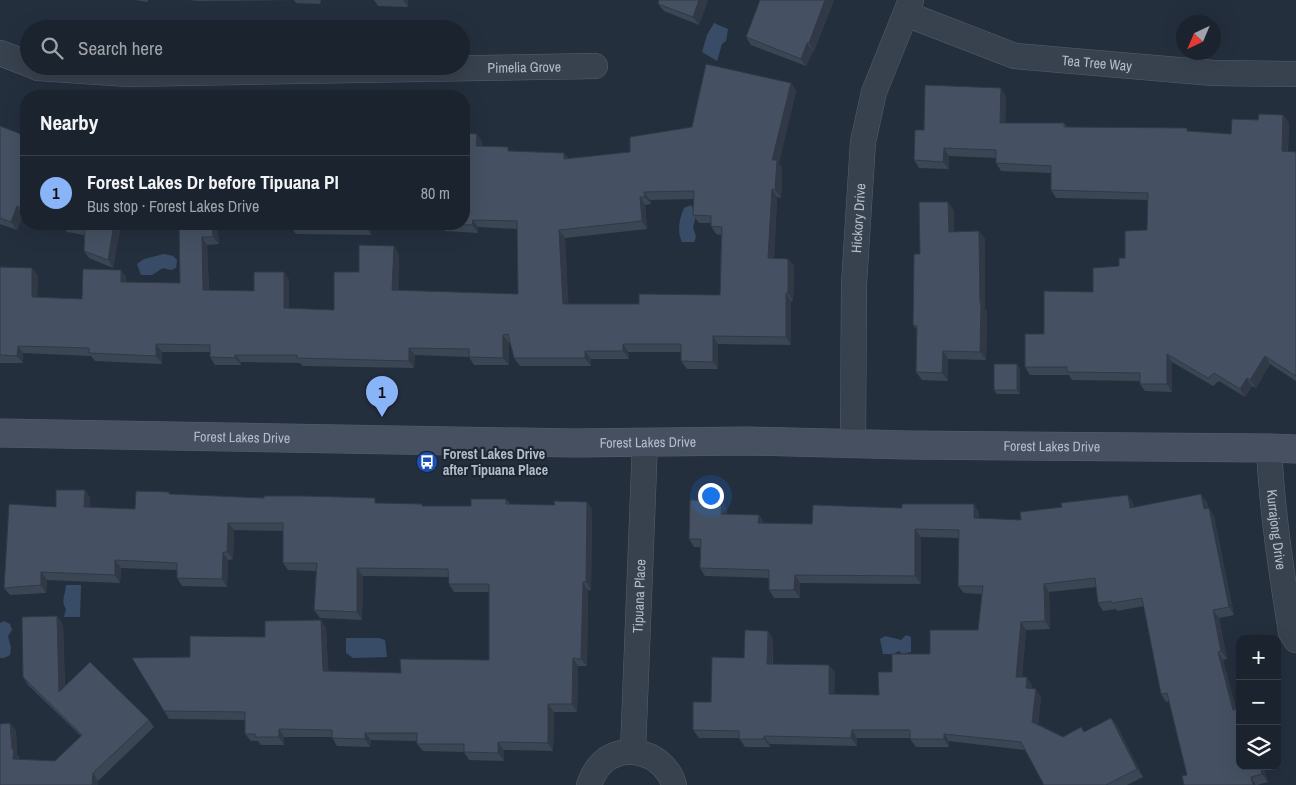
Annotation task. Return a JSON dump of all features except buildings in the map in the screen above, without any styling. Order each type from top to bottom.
[{"type":"main road","name":"Forest Lakes Drive","points":[[0,433],[574,443],[748,441],[1296,449]]},
{"type":"street","name":"Tea Tree Way","points":[[908,7],[1014,56],[1212,73],[1296,74]]},
{"type":"street","name":"Hickory Drive","points":[[853,444],[854,284],[863,142],[874,92],[908,7]]},
{"type":"street","points":[[0,53],[20,61]]},
{"type":"street","name":"Pimelia Grove","points":[[470,68],[595,66]]},
{"type":"street","name":"Tipuana Place","points":[[633,751],[645,442]]},
{"type":"street","name":"Kurrajong Drive","points":[[1269,448],[1272,499],[1278,549],[1291,632],[1296,640]]},
{"type":"street","points":[[589,785],[594,773],[603,762],[617,754],[633,751],[648,755],[661,763],[670,775],[674,785]]},
{"type":"water","points":[[714,23],[728,29],[726,41],[722,44],[717,61],[702,52],[707,35]]},
{"type":"water","points":[[691,205],[695,213],[693,227],[696,237],[694,242],[682,242],[679,225],[684,208]]},
{"type":"water","points":[[164,254],[173,256],[177,260],[176,268],[171,270],[163,268],[152,275],[141,275],[137,264],[144,259]]},
{"type":"water","points":[[66,585],[81,585],[80,617],[64,617],[66,609],[63,600]]},
{"type":"water","points":[[4,621],[10,624],[12,630],[8,636],[11,648],[10,655],[0,658],[0,623]]},
{"type":"water","points":[[906,635],[911,637],[911,652],[902,654],[899,651],[894,654],[883,654],[880,639],[885,636],[901,640]]},
{"type":"water","points":[[346,638],[379,638],[385,640],[387,657],[353,658],[346,653]]},
{"type":"place","name":"Forest Lakes Dr before Tipuana Pl","points":[[382,417]]},
{"type":"place","name":"Forest Lakes Drive after Tipuana Place","points":[[427,462]]}]
